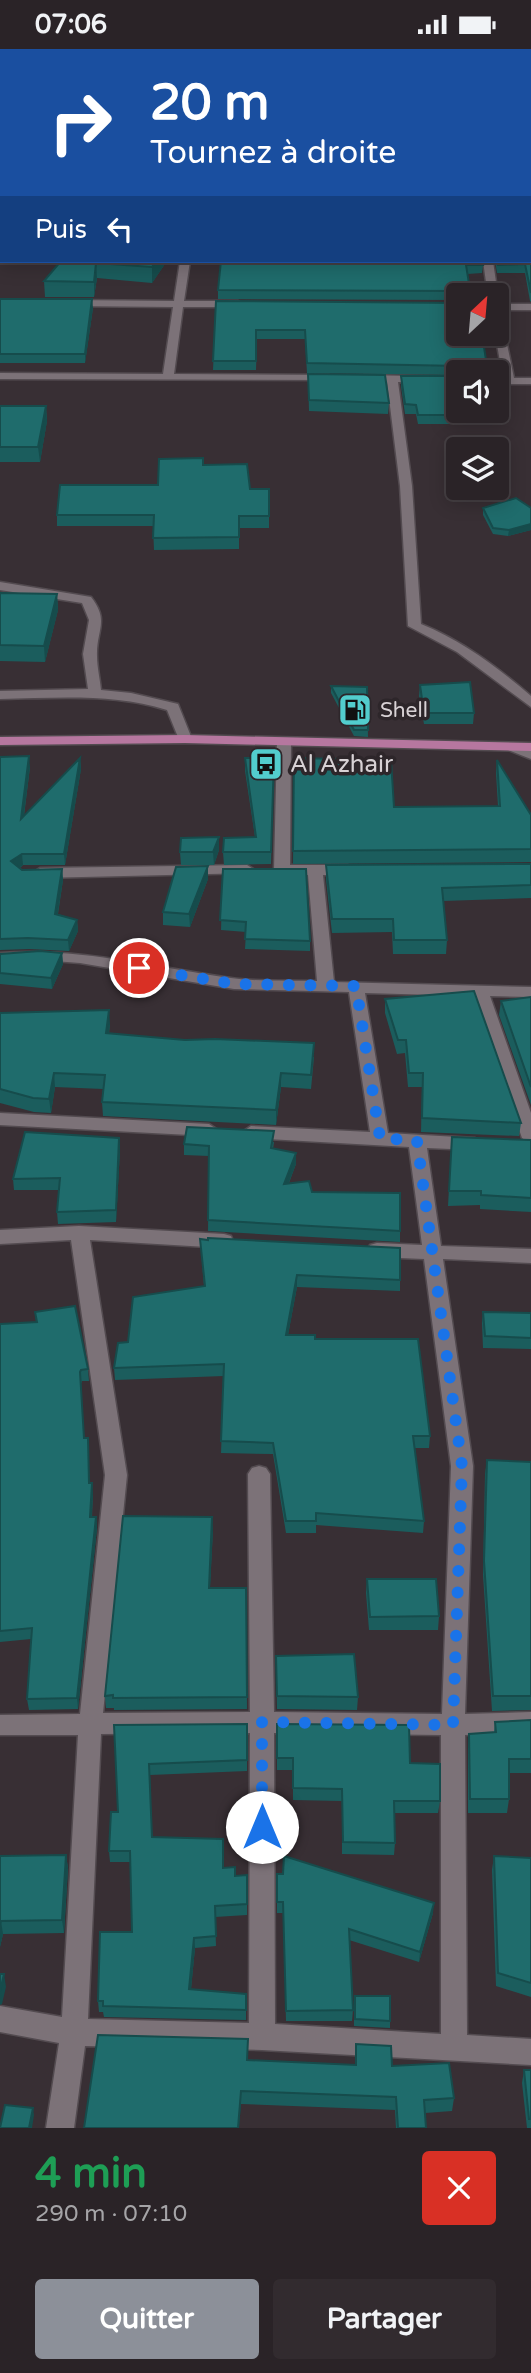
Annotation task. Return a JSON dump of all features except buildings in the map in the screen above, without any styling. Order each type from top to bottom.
[{"type":"main road","points":[[0,741],[185,739],[531,747]]},
{"type":"street","points":[[168,377],[185,263]]},
{"type":"street","points":[[488,263],[491,283]]},
{"type":"street","points":[[55,303],[245,305]]},
{"type":"street","points":[[509,307],[531,307]]},
{"type":"street","points":[[0,376],[336,378]]},
{"type":"street","points":[[350,378],[446,380]]},
{"type":"street","points":[[392,378],[406,486],[415,626],[443,636],[482,662],[531,703]]},
{"type":"street","points":[[509,381],[531,381]]},
{"type":"street","points":[[0,586],[86,600],[94,608],[96,618],[90,653],[95,694]]},
{"type":"street","points":[[0,695],[95,694],[153,699],[173,707],[185,739]]},
{"type":"street","points":[[282,870],[284,742]]},
{"type":"street","points":[[513,747],[531,755]]},
{"type":"street","points":[[315,870],[326,985]]},
{"type":"street","points":[[23,873],[369,870]]},
{"type":"street","points":[[0,958],[41,955],[80,958],[234,984],[531,992]]},
{"type":"street","points":[[356,986],[380,1138]]},
{"type":"street","points":[[480,992],[527,1143]]},
{"type":"street","points":[[0,1119],[493,1145]]},
{"type":"street","points":[[417,1141],[462,1466],[453,1725],[454,2048]]},
{"type":"street","points":[[0,1237],[79,1233],[242,1243]]},
{"type":"street","points":[[60,2128],[74,2032],[90,1726],[116,1475],[79,1233]]},
{"type":"street","points":[[365,1249],[531,1256]]},
{"type":"street","points":[[259,1474],[262,2037]]},
{"type":"street","points":[[0,1725],[262,1722],[453,1725],[531,1722]]},
{"type":"street","points":[[0,2019],[74,2032],[262,2037],[531,2052]]},
{"type":"place","name":"Shell","points":[[355,710]]},
{"type":"place","name":"Al Azhair","points":[[266,764]]},
{"type":"route","points":[[139,968],[234,984],[356,986],[380,1138],[417,1141],[462,1466],[453,1725],[262,1722],[262,1827]]}]
